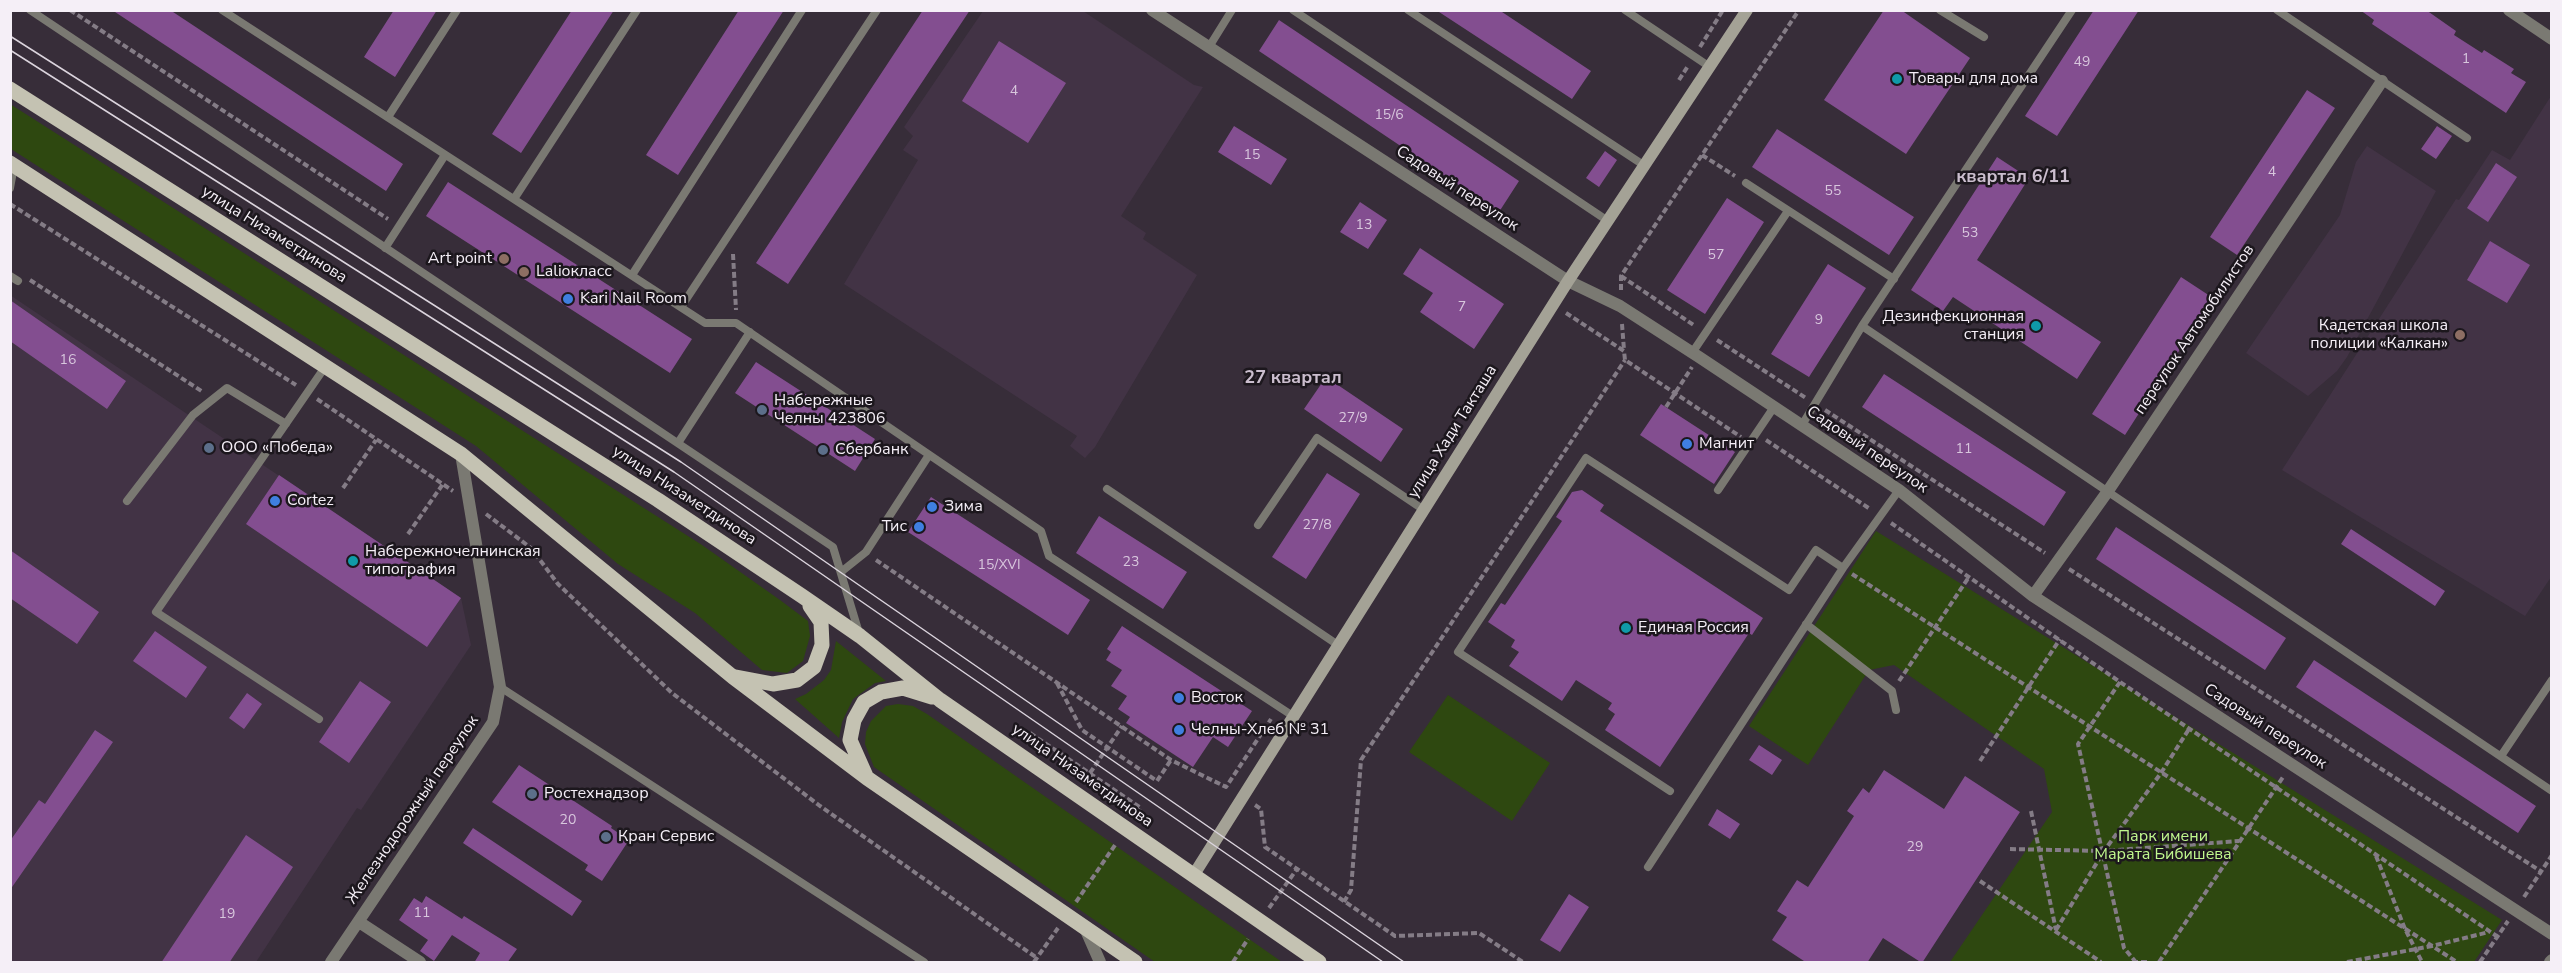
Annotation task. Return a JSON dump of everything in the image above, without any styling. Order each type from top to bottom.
[{"type":"main road","name":"улица Хади Такташа","points":[[1193,876],[1568,281],[1747,10]]},
{"type":"main road","name":"улица Низаметдинова","points":[[10,88],[648,493],[860,636],[940,700],[1319,963]]},
{"type":"main road","points":[[12,164],[461,454],[733,677],[867,778],[1135,963]]},
{"type":"main road","points":[[733,677],[773,684],[797,680],[814,667],[822,645],[821,622],[802,596]]},
{"type":"main road","points":[[867,778],[850,740],[854,720],[864,702],[881,692],[903,688],[940,700]]},
{"type":"street","name":"Садовый переулок","points":[[1152,10],[1568,281],[1620,306],[1696,355],[1899,490],[2033,596],[2552,933]]},
{"type":"street","points":[[2510,10],[2552,39]]},
{"type":"street","name":"переулок Автомобилистов","points":[[2033,596],[2108,490],[2382,81]]},
{"type":"street","name":"Железнодорожный переулок","points":[[331,963],[493,722],[500,687],[461,454]]},
{"type":"street","points":[[359,922],[420,963]]},
{"type":"street","points":[[1085,928],[1100,963]]},
{"type":"lane","points":[[30,10],[833,547],[860,636]]},
{"type":"lane","points":[[222,10],[705,323],[736,323],[750,332],[1041,531],[1049,556],[1293,716]]},
{"type":"lane","points":[[388,117],[458,10]]},
{"type":"lane","points":[[514,199],[637,10]]},
{"type":"lane","points":[[632,275],[802,10]]},
{"type":"lane","points":[[681,307],[878,10]]},
{"type":"lane","points":[[1209,47],[1232,10]]},
{"type":"lane","points":[[1293,10],[1608,221]]},
{"type":"lane","points":[[1408,10],[1645,166]]},
{"type":"lane","points":[[1625,10],[1710,68]]},
{"type":"lane","points":[[1940,10],[1984,37]]},
{"type":"lane","points":[[1802,425],[1862,326],[2072,10]]},
{"type":"lane","points":[[2277,10],[2467,138]]},
{"type":"lane","points":[[385,248],[445,154]]},
{"type":"lane","points":[[10,188],[12,164]]},
{"type":"lane","points":[[1746,183],[1894,279]]},
{"type":"lane","points":[[1696,355],[1707,333],[1788,211]]},
{"type":"lane","points":[[1862,326],[2552,791]]},
{"type":"lane","points":[[678,443],[750,332]]},
{"type":"lane","points":[[319,719],[156,612],[325,367]]},
{"type":"lane","points":[[128,501],[193,415],[227,388],[285,424]]},
{"type":"lane","points":[[1718,490],[1774,407]]},
{"type":"lane","points":[[1258,525],[1317,438],[1424,510]]},
{"type":"lane","points":[[841,572],[866,552],[929,455]]},
{"type":"lane","points":[[1670,791],[1458,652],[1586,458],[1789,590],[1816,550],[1843,568]]},
{"type":"lane","points":[[1107,489],[1338,645]]},
{"type":"lane","points":[[1648,867],[1843,568],[1899,490]]},
{"type":"lane","points":[[1806,624],[1892,691],[1896,710]]},
{"type":"lane","points":[[2501,756],[2552,680]]},
{"type":"lane","points":[[500,687],[924,963]]},
{"type":"path","points":[[70,10],[399,226]]},
{"type":"path","points":[[1798,10],[1621,276],[2058,561],[2542,872]]},
{"type":"path","points":[[1702,155],[1746,183]]},
{"type":"path","points":[[10,204],[307,392],[470,503],[531,548],[558,584],[672,693],[820,806],[1035,960],[1060,925]]},
{"type":"path","points":[[726,239],[733,254],[736,323]]},
{"type":"path","points":[[16,277],[214,399]]},
{"type":"path","points":[[1553,305],[1624,351],[1625,360],[1750,443],[1762,438],[1881,516],[2120,682],[2498,937]]},
{"type":"path","points":[[1666,407],[1696,355]]},
{"type":"path","points":[[343,488],[377,440]]},
{"type":"path","points":[[1550,475],[1556,479]]},
{"type":"path","points":[[408,534],[443,484]]},
{"type":"path","points":[[866,552],[1171,759],[1226,787]]},
{"type":"path","points":[[1843,568],[2457,963]]},
{"type":"path","points":[[1892,691],[1969,577]]},
{"type":"path","points":[[1980,761],[2072,621]]},
{"type":"path","points":[[1056,681],[1082,730],[1107,748],[1157,781],[1171,759]]},
{"type":"path","points":[[2120,682],[2078,744],[2104,850],[2124,948],[2134,962],[2149,963]]},
{"type":"path","points":[[1090,773],[1122,726]]},
{"type":"path","points":[[2056,930],[2104,850],[2161,772],[2189,729]]},
{"type":"path","points":[[1030,733],[1141,808],[1136,815]]},
{"type":"path","points":[[2159,963],[2291,764]]},
{"type":"path","points":[[1255,805],[1261,809],[1265,847],[1395,936],[1479,933],[1522,963]]},
{"type":"path","points":[[2031,811],[2056,930]]},
{"type":"path","points":[[2010,849],[2104,850],[2239,841]]},
{"type":"path","points":[[1073,905],[1115,845]]},
{"type":"path","points":[[2376,855],[2405,929],[2422,963]]},
{"type":"path","points":[[1269,908],[1297,869]]},
{"type":"path","points":[[1980,881],[2102,963]]},
{"type":"path","points":[[2347,963],[2416,950],[2490,932]]},
{"type":"path","points":[[1233,963],[1248,939]]},
{"type":"shaded area","points":[[983,11],[1083,11],[1194,85],[1203,87],[1121,216],[1146,233],[1143,239],[1197,275],[1095,447],[1085,458],[1070,446],[1077,436],[844,284],[918,160],[903,150],[913,136],[904,127]]},
{"type":"shaded area","name":"Кадетская школа полиции «Калкан»","points":[[2551,96],[2551,577],[2525,616],[2282,470],[2456,199],[2459,200],[2492,150],[2510,160]]},
{"type":"shaded area","points":[[2367,146],[2436,191],[2347,357],[2337,371],[2308,396],[2246,353],[2340,215],[2356,162]]},
{"type":"shaded area","points":[[10,295],[461,598],[471,645],[361,810],[357,808],[256,962],[11,962]]},
{"type":"green space","points":[[10,104],[702,545],[808,621],[810,636],[803,661],[787,673],[762,670],[695,613],[618,564],[476,446],[11,149]]},
{"type":"green space","name":"Парк имени Марата Бибишева","points":[[1876,531],[2502,920],[2474,962],[1950,962],[2052,812],[2044,769],[1894,665],[1869,670],[1808,765],[1749,726]]},
{"type":"green space","points":[[836,641],[886,681],[875,683],[853,699],[842,722],[839,738],[795,699],[806,694],[824,680],[831,670]]},
{"type":"green space","points":[[1448,695],[1550,763],[1512,821],[1409,752]]},
{"type":"green space","points":[[898,704],[913,706],[927,714],[1282,962],[1155,962],[874,767],[865,744],[866,732],[871,721],[886,706]]},
{"type":"building","points":[[112,10],[170,10],[403,164],[386,191]]},
{"type":"building","points":[[394,10],[437,10],[395,77],[364,57]]},
{"type":"building","points":[[572,10],[614,10],[521,153],[492,134]]},
{"type":"building","points":[[739,10],[784,10],[678,175],[646,155]]},
{"type":"building","points":[[923,10],[970,10],[788,284],[756,263]]},
{"type":"building","points":[[1436,10],[1499,10],[1591,71],[1572,99]]},
{"type":"building","name":"Товары для дома","points":[[1884,10],[1901,10],[1970,58],[1906,154],[1824,100]]},
{"type":"building","points":[[2094,10],[2139,10],[2057,136],[2025,116]]},
{"type":"building","points":[[2360,10],[2426,10],[2456,31],[2454,35],[2482,53],[2484,50],[2514,69],[2511,73],[2526,82],[2506,113],[2372,24],[2374,20]]},
{"type":"building","points":[[1279,20],[1519,181],[1499,212],[1259,51]]},
{"type":"building","points":[[999,41],[1066,83],[1028,143],[962,101]]},
{"type":"building","points":[[2307,90],[2335,108],[2237,255],[2210,237]]},
{"type":"building","points":[[1234,126],[1287,159],[1271,185],[1218,152]]},
{"type":"building","points":[[2437,126],[2452,136],[2436,159],[2421,149]]},
{"type":"building","points":[[1777,129],[1914,217],[1889,255],[1752,167]]},
{"type":"building","points":[[1605,151],[1617,160],[1599,187],[1586,178]]},
{"type":"building","points":[[1997,157],[2029,178],[1977,260],[2101,342],[2077,379],[1953,297],[1943,311],[1911,290]]},
{"type":"building","points":[[2496,163],[2517,177],[2488,222],[2467,208]]},
{"type":"building","points":[[448,182],[692,339],[670,373],[426,216]]},
{"type":"building","points":[[1727,198],[1764,222],[1705,314],[1667,290]]},
{"type":"building","points":[[1360,202],[1387,220],[1368,249],[1340,232]]},
{"type":"building","points":[[2490,241],[2530,265],[2507,303],[2467,280]]},
{"type":"building","points":[[1420,248],[1504,304],[1474,349],[1420,312],[1433,293],[1403,274]]},
{"type":"building","points":[[1828,264],[1866,288],[1809,377],[1771,354]]},
{"type":"building","points":[[2181,277],[2213,298],[2125,435],[2092,414]]},
{"type":"building","points":[[10,300],[126,381],[107,409],[10,341]]},
{"type":"building","points":[[756,362],[875,439],[855,471],[735,393]]},
{"type":"building","points":[[1884,374],[2066,492],[2044,526],[1862,407]]},
{"type":"building","points":[[1326,377],[1403,429],[1381,462],[1304,409]]},
{"type":"building","points":[[1661,404],[1735,452],[1714,484],[1640,435]]},
{"type":"building","points":[[1327,473],[1360,494],[1306,579],[1272,557]]},
{"type":"building","name":"Набережночелнинская типография","points":[[279,475],[461,598],[427,647],[246,524]]},
{"type":"building","name":"Единая Россия","points":[[1582,490],[1604,505],[1600,511],[1763,618],[1752,635],[1749,633],[1660,767],[1605,730],[1615,714],[1608,709],[1612,703],[1576,680],[1562,701],[1509,666],[1519,652],[1511,647],[1515,640],[1488,622],[1501,603],[1505,605],[1562,521],[1556,517],[1572,492]]},
{"type":"building","points":[[931,497],[1090,600],[1068,635],[908,532]]},
{"type":"building","points":[[1099,516],[1187,572],[1163,609],[1076,553]]},
{"type":"building","points":[[2116,527],[2286,638],[2265,670],[2096,559]]},
{"type":"building","points":[[2351,529],[2445,591],[2435,606],[2341,544]]},
{"type":"building","points":[[10,550],[99,612],[77,644],[10,598]]},
{"type":"building","name":"Восток","points":[[1122,626],[1252,711],[1228,747],[1213,737],[1193,767],[1126,723],[1130,717],[1118,709],[1127,696],[1111,686],[1122,670],[1106,660],[1111,652],[1107,649]]},
{"type":"building","points":[[155,631],[207,667],[186,698],[133,661]]},
{"type":"building","points":[[2314,660],[2536,806],[2518,833],[2296,687]]},
{"type":"building","points":[[360,681],[391,702],[349,763],[319,742]]},
{"type":"building","points":[[247,693],[262,704],[244,729],[229,718]]},
{"type":"building","points":[[95,730],[113,742],[10,890],[10,841],[39,800],[45,804]]},
{"type":"building","points":[[1759,745],[1782,760],[1772,775],[1749,760]]},
{"type":"building","points":[[519,765],[612,826],[611,828],[629,840],[602,881],[585,870],[588,865],[492,802]]},
{"type":"building","points":[[1884,770],[1944,809],[1965,776],[2020,812],[1922,963],[1883,938],[1867,963],[1807,963],[1772,940],[1787,917],[1777,911],[1797,880],[1808,887],[1854,816],[1847,811],[1863,788],[1869,793]]},
{"type":"building","points":[[1717,809],[1740,824],[1730,839],[1708,825]]},
{"type":"building","points":[[473,828],[582,901],[572,916],[463,843]]},
{"type":"building","points":[[246,835],[293,867],[229,963],[161,963]]},
{"type":"building","points":[[1569,894],[1589,907],[1560,952],[1540,940]]},
{"type":"building","points":[[426,896],[462,919],[464,916],[517,949],[507,963],[474,963],[480,953],[452,935],[434,961],[420,951],[428,940],[399,920],[414,898],[422,903]]},
{"type":"tram line","points":[[10,36],[681,462],[1404,962]]},
{"type":"tram line","points":[[10,50],[674,472],[1383,962]]},
{"type":"place","name":"Товары для дома","points":[[1897,79]]},
{"type":"place","name":"Art point","points":[[504,259]]},
{"type":"place","name":"Lalioкласс","points":[[524,272]]},
{"type":"place","name":"Kari Nail Room","points":[[568,299]]},
{"type":"place","name":"Дезинфекционная станция","points":[[2036,326]]},
{"type":"place","name":"Кадетская школа полиции «Калкан»","points":[[2460,335]]},
{"type":"place","name":"Набережные Челны 423806","points":[[762,410]]},
{"type":"place","name":"Магнит","points":[[1687,444]]},
{"type":"place","name":"ООО «Победа»","points":[[209,448]]},
{"type":"place","name":"Сбербанк","points":[[823,450]]},
{"type":"place","name":"Cortez","points":[[275,501]]},
{"type":"place","name":"Зима","points":[[932,507]]},
{"type":"place","name":"Тис","points":[[919,527]]},
{"type":"place","name":"Набережночелнинская типография","points":[[353,561]]},
{"type":"place","name":"Единая Россия","points":[[1626,628]]},
{"type":"place","name":"Восток","points":[[1179,698]]},
{"type":"place","name":"Челны-Хлеб № 31","points":[[1179,730]]},
{"type":"place","name":"Ростехнадзор","points":[[532,794]]},
{"type":"place","name":"Кран Сервис","points":[[606,837]]},
{"type":"district","name":"квартал 6/11","points":[[2013,178]]},
{"type":"district","name":"27 квартал","points":[[1293,379]]}]
